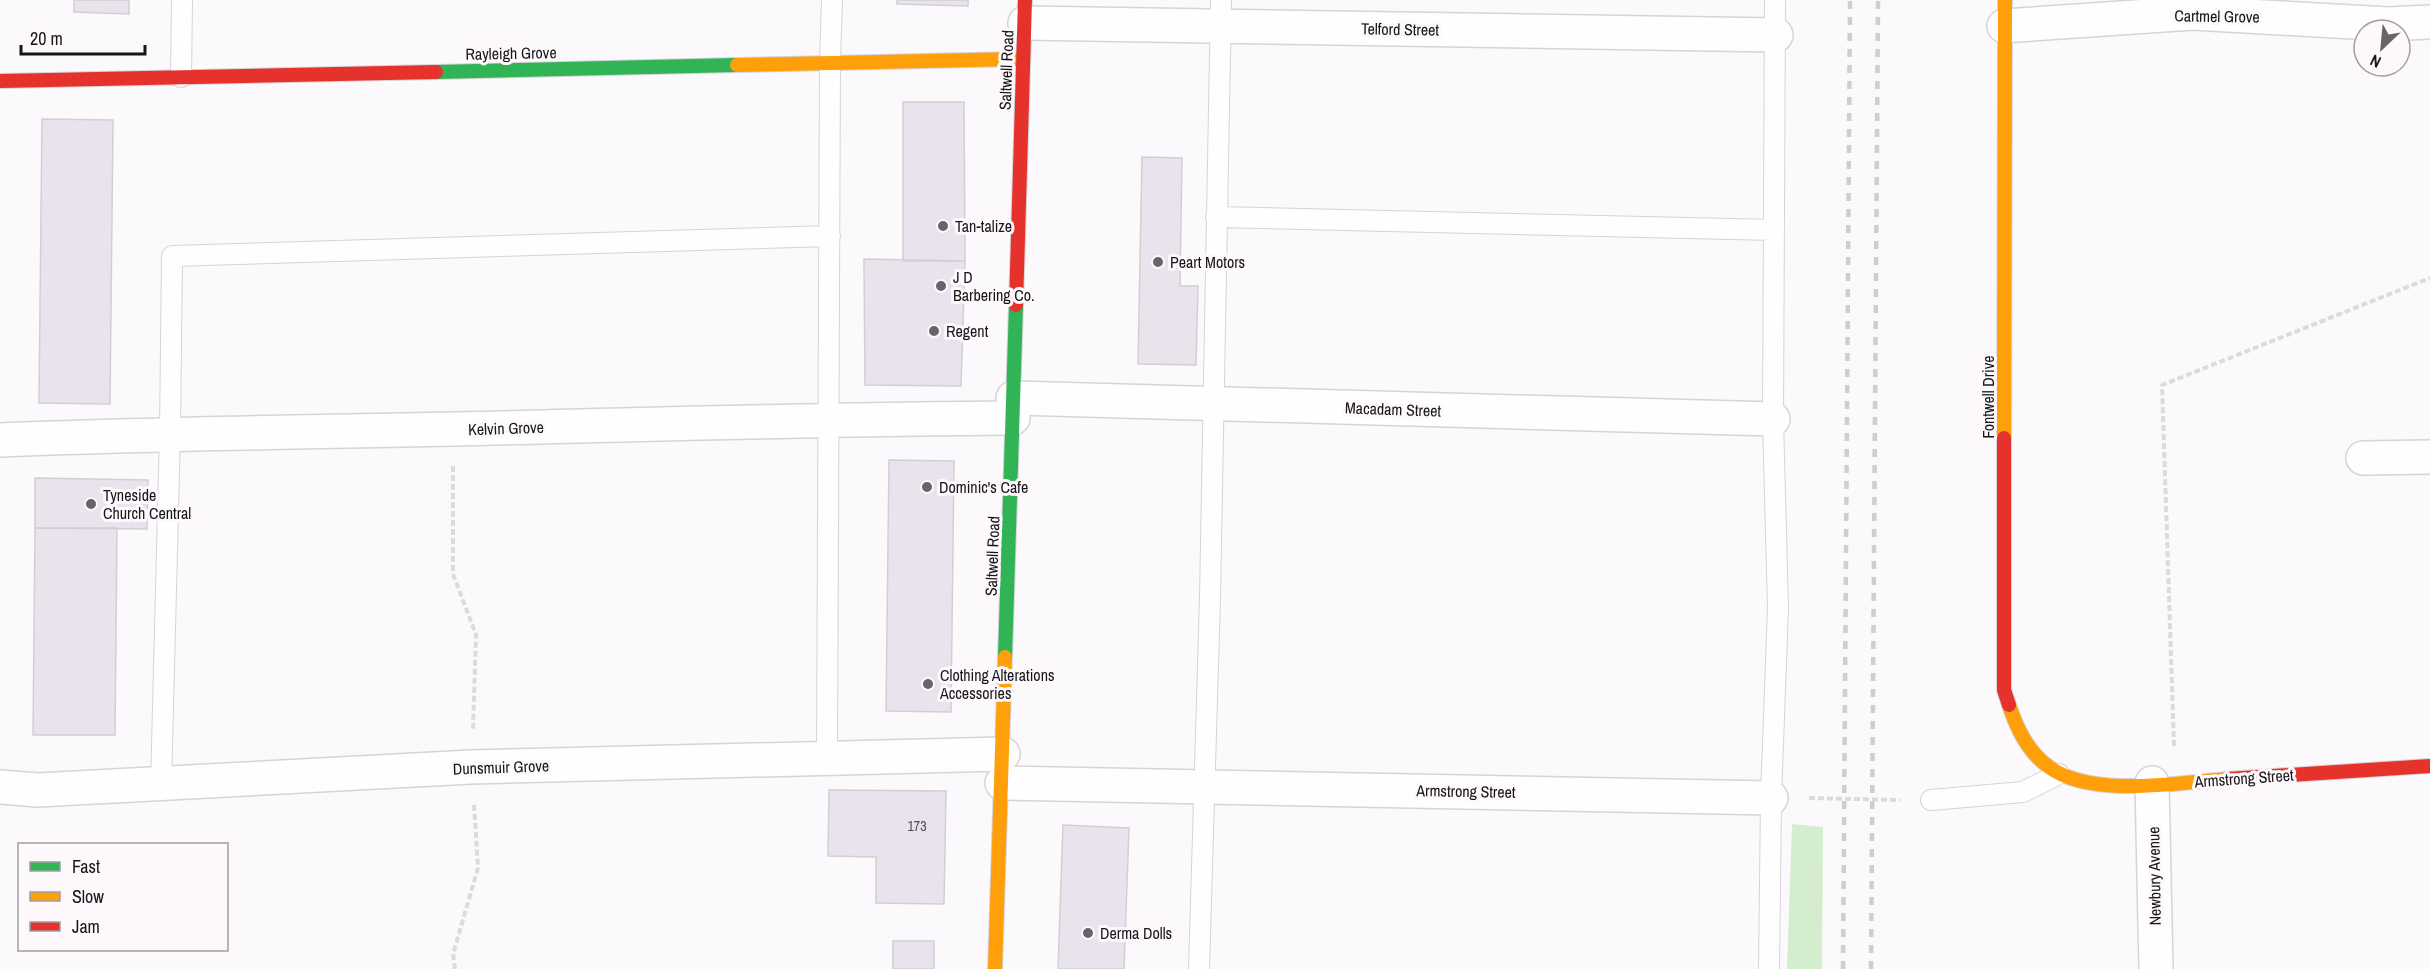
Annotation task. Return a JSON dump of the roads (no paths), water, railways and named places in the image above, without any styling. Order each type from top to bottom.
[{"type":"street","name":"Telford Street","points":[[1025,11],[1220,13],[1776,35]]},
{"type":"street","name":"Saltwell Road","points":[[995,969],[1025,11]]},
{"type":"street","name":"Cartmel Grove","points":[[2005,13],[2193,13],[2388,24],[2430,22]]},
{"type":"street","name":"Fontwell Drive","points":[[2005,13],[2004,690],[2011,716],[2026,743],[2040,760],[2059,774]]},
{"type":"street","name":"Rayleigh Grove","points":[[0,81],[1023,59]]},
{"type":"street","name":"Macadam Street","points":[[1013,408],[1213,404],[1773,419]]},
{"type":"street","name":"Kelvin Grove","points":[[0,440],[170,433],[453,429],[829,419],[1013,408]]},
{"type":"street","points":[[2363,458],[2430,457]]},
{"type":"street","name":"Dunsmuir Grove","points":[[0,787],[38,790],[471,767],[827,757],[1002,768]]},
{"type":"street","name":"Armstrong Street","points":[[2059,774],[2093,784],[2163,783],[2430,766]]},
{"type":"street","name":"Armstrong Street","points":[[1002,768],[1204,785],[1771,798]]},
{"type":"street","name":"Newbury Avenue","points":[[2157,969],[2163,783]]},
{"type":"lane","points":[[181,77],[182,0]]},
{"type":"lane","points":[[827,757],[832,0]]},
{"type":"lane","points":[[1769,969],[1771,798],[1778,608],[1773,419],[1775,0]]},
{"type":"lane","points":[[1199,969],[1220,13]]},
{"type":"lane","points":[[1216,217],[1774,230]]},
{"type":"lane","points":[[161,785],[172,256],[830,236]]},
{"type":"lane","points":[[1931,800],[2023,792],[2059,774]]},
{"type":"railway","points":[[1843,969],[1850,0]]},
{"type":"railway","points":[[1871,969],[1878,0]]},
{"type":"place","name":"Tan-talize","points":[[943,226]]},
{"type":"place","name":"Peart Motors","points":[[1158,262]]},
{"type":"place","name":"J D Barbering Co.","points":[[941,286]]},
{"type":"place","name":"Regent","points":[[934,331]]},
{"type":"place","name":"Dominic's Cafe","points":[[927,487]]},
{"type":"place","name":"Tyneside Church Central","points":[[91,504]]},
{"type":"place","name":"Clothing Alterations Accessories","points":[[928,684]]},
{"type":"place","name":"Derma Dolls","points":[[1088,933]]}]
